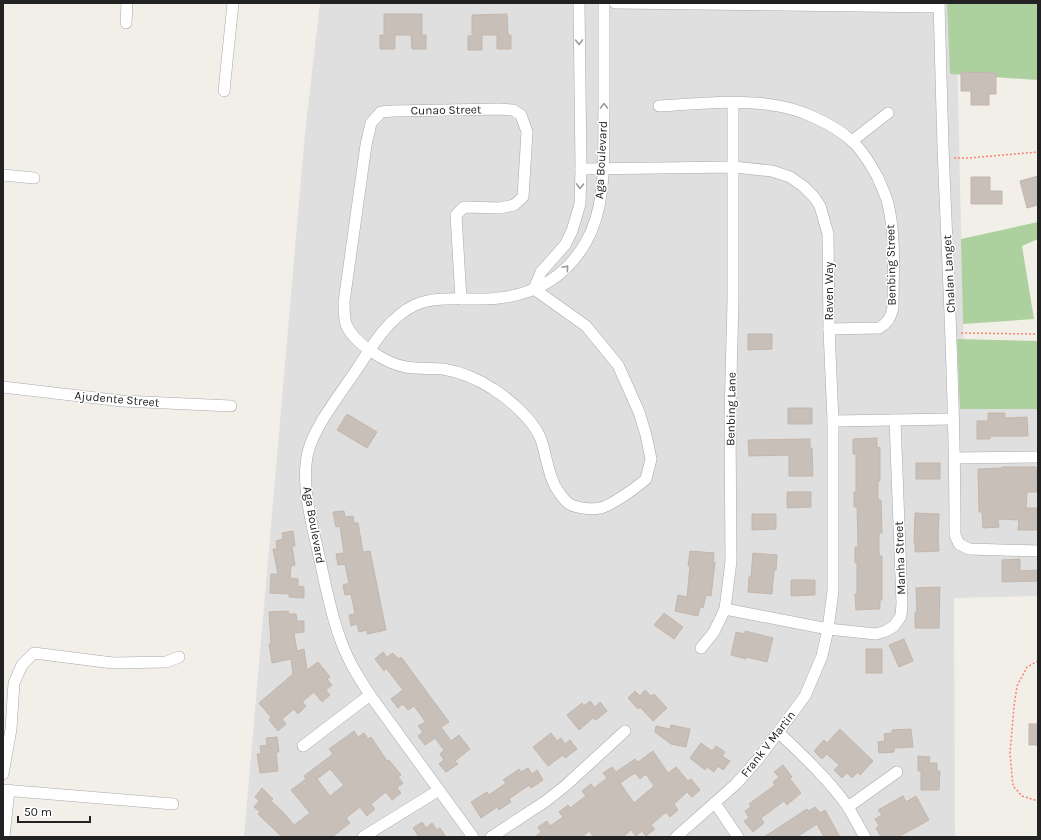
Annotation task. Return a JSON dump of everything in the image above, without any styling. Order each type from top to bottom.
[{"type":"street","points":[[126,22],[127,3]]},
{"type":"street","points":[[224,91],[234,3]]},
{"type":"street","name":"Aga Boulevard","points":[[534,289],[541,272],[565,245],[572,231],[580,204],[579,3]]},
{"type":"street","name":"Aga Boulevard","points":[[473,837],[370,696],[349,660],[336,627],[312,522],[307,494],[307,455],[312,439],[370,350],[392,321],[405,310],[417,304],[432,300],[485,300],[511,297],[534,289],[549,283],[561,273],[586,243],[598,210],[603,170],[604,3]]},
{"type":"street","points":[[615,3],[939,5]]},
{"type":"street","name":"Chalan Langet","points":[[939,5],[952,332],[955,535],[959,544],[969,549],[1038,551]]},
{"type":"street","name":"Benbing Street","points":[[659,106],[733,103],[771,104],[790,108],[808,115],[852,141],[871,165],[888,202],[892,231],[894,307],[886,324],[879,328],[829,329]]},
{"type":"street","name":"Benbing Lane","points":[[701,648],[714,632],[725,609],[732,561],[730,417],[733,301],[733,103]]},
{"type":"street","name":"Cunao Street","points":[[461,299],[456,215],[464,207],[500,208],[514,206],[523,197],[527,132],[521,115],[513,110],[381,112],[371,123],[366,145],[344,302],[346,324],[359,341],[389,362],[405,367],[443,370],[457,373],[473,378],[493,389],[505,398],[532,424],[539,436],[545,452],[548,469],[555,486],[568,504],[584,508],[601,508],[632,490],[646,479],[651,459],[639,412],[618,365],[600,342],[586,326],[534,289]]},
{"type":"street","points":[[852,141],[888,113]]},
{"type":"street","name":"Raven Way","points":[[581,169],[603,170],[734,167],[772,172],[790,177],[803,186],[814,197],[820,206],[828,234],[829,329],[833,421],[833,591],[828,629]]},
{"type":"street","points":[[3,175],[34,178]]},
{"type":"street","name":"Ajudente Street","points":[[3,387],[122,401],[231,406]]},
{"type":"street","points":[[833,421],[953,419]]},
{"type":"street","name":"Manha Street","points":[[828,629],[876,634],[886,631],[894,626],[901,616],[902,603],[895,420]]},
{"type":"street","points":[[955,458],[1038,457]]},
{"type":"street","points":[[725,609],[828,629]]},
{"type":"street","name":"Frank V Martin","points":[[676,837],[715,803],[748,771],[779,733],[805,696],[822,656],[828,629]]},
{"type":"street","points":[[3,774],[11,729],[14,682],[22,665],[34,653],[113,663],[166,662],[179,657]]},
{"type":"street","points":[[303,746],[370,696]]},
{"type":"street","points":[[491,837],[546,801],[565,786],[625,731]]},
{"type":"street","points":[[779,733],[794,746],[848,807],[865,837]]},
{"type":"street","points":[[848,807],[897,772]]},
{"type":"street","points":[[4,837],[6,790],[173,804]]},
{"type":"street","points":[[363,837],[439,790]]},
{"type":"street","points":[[715,803],[738,837]]},
{"type":"path","points":[[944,157],[970,158],[1038,152]]},
{"type":"path","points":[[952,332],[1038,334]]},
{"type":"path","points":[[1038,661],[1028,667],[1017,686],[1010,754],[1013,786],[1022,796],[1038,801]]},
{"type":"shaded area","points":[[320,3],[956,3],[965,407],[1038,406],[1038,596],[954,598],[955,837],[244,837],[305,133]]},
{"type":"green space","points":[[947,3],[1038,3],[1038,80],[950,74]]},
{"type":"green space","points":[[1038,222],[1038,239],[1022,246],[1034,319],[963,324],[961,239]]},
{"type":"green space","points":[[957,339],[1038,341],[1038,409],[960,409]]},
{"type":"building","points":[[384,14],[422,14],[422,35],[426,35],[426,49],[412,49],[411,35],[395,35],[395,49],[380,49],[380,35],[384,35]]},
{"type":"building","points":[[507,14],[508,35],[511,35],[511,49],[497,49],[497,35],[482,35],[482,50],[468,50],[468,36],[472,36],[472,15]]},
{"type":"building","points":[[961,72],[996,73],[996,94],[989,94],[989,105],[971,105],[971,91],[961,91]]},
{"type":"building","points":[[1038,176],[1038,205],[1027,208],[1020,181]]},
{"type":"building","points":[[971,177],[990,177],[990,191],[1002,191],[1002,204],[971,204]]},
{"type":"building","points":[[748,334],[772,334],[772,349],[748,350]]},
{"type":"building","points":[[788,408],[812,408],[812,424],[788,424]]},
{"type":"building","points":[[988,413],[1005,413],[1005,418],[1027,417],[1028,436],[990,436],[990,439],[977,439],[977,421],[988,421]]},
{"type":"building","points":[[347,414],[377,432],[367,448],[337,430]]},
{"type":"building","points":[[877,438],[877,448],[880,447],[880,481],[878,481],[878,500],[881,500],[882,533],[879,533],[879,556],[882,556],[882,600],[880,600],[880,609],[856,610],[855,594],[857,594],[857,563],[855,563],[855,547],[858,547],[857,507],[854,507],[854,492],[856,492],[856,454],[853,454],[853,439]]},
{"type":"building","points":[[810,439],[810,448],[812,448],[813,476],[789,476],[789,455],[749,456],[748,440]]},
{"type":"building","points":[[916,463],[940,463],[940,479],[916,479]]},
{"type":"building","points":[[1036,467],[1038,492],[1027,492],[1026,508],[1038,508],[1038,530],[1018,530],[1019,520],[998,519],[999,527],[983,528],[982,512],[979,512],[978,469]]},
{"type":"building","points":[[787,492],[811,492],[811,507],[787,508]]},
{"type":"building","points":[[344,511],[345,517],[353,516],[354,523],[358,523],[363,552],[370,551],[386,630],[367,634],[367,630],[359,632],[357,624],[351,626],[349,615],[355,614],[351,594],[345,595],[343,585],[349,583],[345,564],[338,565],[336,554],[344,553],[340,526],[336,527],[333,512]]},
{"type":"building","points":[[915,513],[939,514],[939,551],[915,552]]},
{"type":"building","points":[[752,514],[776,514],[776,529],[752,530]]},
{"type":"building","points":[[293,531],[295,546],[292,546],[295,565],[291,566],[290,578],[298,579],[298,586],[304,587],[304,598],[289,597],[289,594],[270,593],[271,574],[278,574],[273,549],[277,549],[276,541],[283,539],[282,533]]},
{"type":"building","points":[[690,551],[714,553],[713,562],[715,562],[711,596],[706,595],[703,608],[700,607],[698,616],[675,611],[678,595],[687,597]]},
{"type":"building","points":[[753,553],[777,555],[772,594],[748,592]]},
{"type":"building","points":[[1020,559],[1020,571],[1038,570],[1038,581],[1002,582],[1002,560]]},
{"type":"building","points":[[791,580],[815,580],[815,595],[791,596]]},
{"type":"building","points":[[940,587],[939,628],[915,628],[915,612],[917,612],[916,588]]},
{"type":"building","points":[[288,611],[289,614],[296,614],[297,621],[304,621],[304,632],[294,633],[297,651],[304,649],[307,670],[318,662],[330,677],[327,679],[332,685],[326,690],[330,695],[322,702],[314,692],[302,702],[306,706],[298,714],[294,709],[282,719],[286,724],[278,731],[269,720],[271,717],[259,703],[293,674],[291,659],[272,663],[269,644],[271,644],[269,612]]},
{"type":"building","points":[[664,613],[683,627],[674,639],[654,625]]},
{"type":"building","points":[[745,631],[773,638],[767,662],[731,655],[736,632],[745,634]]},
{"type":"building","points":[[904,639],[913,661],[899,667],[889,645]]},
{"type":"building","points":[[866,649],[882,649],[882,673],[866,673]]},
{"type":"building","points":[[383,652],[387,657],[393,653],[398,659],[401,657],[449,722],[441,727],[451,741],[459,735],[470,749],[455,761],[458,764],[446,772],[439,764],[444,760],[440,754],[444,750],[435,738],[425,745],[418,736],[423,732],[418,726],[425,722],[414,706],[408,710],[403,704],[398,708],[391,699],[403,690],[386,668],[384,671],[375,659]]},
{"type":"building","points":[[645,690],[651,696],[654,694],[667,708],[653,721],[640,707],[638,709],[628,698],[635,691],[640,696]]},
{"type":"building","points":[[590,701],[595,707],[600,702],[607,711],[596,720],[593,718],[579,730],[567,715],[582,703],[584,706]]},
{"type":"building","points":[[1029,724],[1038,724],[1038,745],[1029,745]]},
{"type":"building","points":[[671,725],[690,729],[686,747],[671,744],[655,732],[656,726],[670,729]]},
{"type":"building","points":[[840,729],[873,761],[860,775],[858,772],[852,778],[847,773],[842,778],[834,770],[839,765],[827,754],[822,759],[814,751],[824,740],[827,743]]},
{"type":"building","points":[[911,729],[913,747],[894,748],[894,752],[879,753],[878,742],[885,741],[884,734],[892,733],[892,730]]},
{"type":"building","points":[[354,731],[358,737],[364,733],[368,739],[371,737],[387,761],[389,760],[401,775],[398,777],[403,783],[397,788],[401,793],[392,800],[386,792],[371,804],[375,809],[367,816],[360,807],[346,818],[350,823],[332,837],[282,837],[258,814],[260,812],[254,807],[259,801],[255,797],[262,788],[273,799],[271,801],[294,825],[310,813],[291,790],[306,779],[304,776],[333,754],[329,749]],"holes":[[[330,769],[344,785],[330,796],[317,779]]]},
{"type":"building","points":[[551,733],[557,741],[561,738],[565,744],[570,740],[577,749],[565,758],[563,755],[548,766],[533,747]]},
{"type":"building","points":[[277,737],[279,752],[276,752],[278,771],[260,773],[257,754],[261,754],[260,746],[267,745],[266,738]]},
{"type":"building","points":[[701,743],[712,751],[716,746],[725,752],[722,756],[730,761],[723,770],[718,766],[714,772],[707,767],[705,770],[690,758]]},
{"type":"building","points":[[653,751],[668,773],[676,767],[688,781],[691,779],[700,790],[692,797],[687,792],[674,804],[678,810],[670,817],[666,812],[651,825],[655,829],[646,836],[642,831],[636,836],[631,830],[623,837],[594,837],[589,831],[582,837],[535,837],[541,832],[538,827],[547,821],[550,826],[563,817],[559,812],[568,805],[570,808],[586,796],[582,791],[591,784],[594,788],[607,778],[603,773],[612,767],[616,772],[635,759],[638,762]],"holes":[[[635,773],[640,779],[646,774],[654,786],[634,803],[620,783]]]},
{"type":"building","points":[[918,756],[930,757],[929,763],[937,763],[937,771],[940,771],[939,790],[921,790],[921,771],[918,771]]},
{"type":"building","points":[[783,765],[792,777],[790,779],[801,793],[787,805],[784,801],[761,818],[764,823],[753,832],[744,821],[749,818],[745,811],[751,807],[749,804],[775,785],[773,782],[779,777],[774,772]]},
{"type":"building","points":[[528,768],[532,774],[537,770],[543,780],[531,788],[529,785],[509,799],[511,802],[499,810],[497,807],[481,818],[471,802],[487,792],[489,795],[506,783],[503,780],[519,769],[521,772]]},
{"type":"building","points":[[903,796],[906,802],[916,796],[929,820],[898,837],[881,837],[876,828],[879,826],[875,819],[882,815],[878,810]]},
{"type":"building","points":[[815,807],[820,813],[825,810],[840,837],[824,837],[817,824],[797,837],[764,837],[807,809],[809,811]]},
{"type":"building","points":[[422,822],[426,828],[432,823],[437,830],[440,828],[446,837],[419,837],[413,828]]}]
